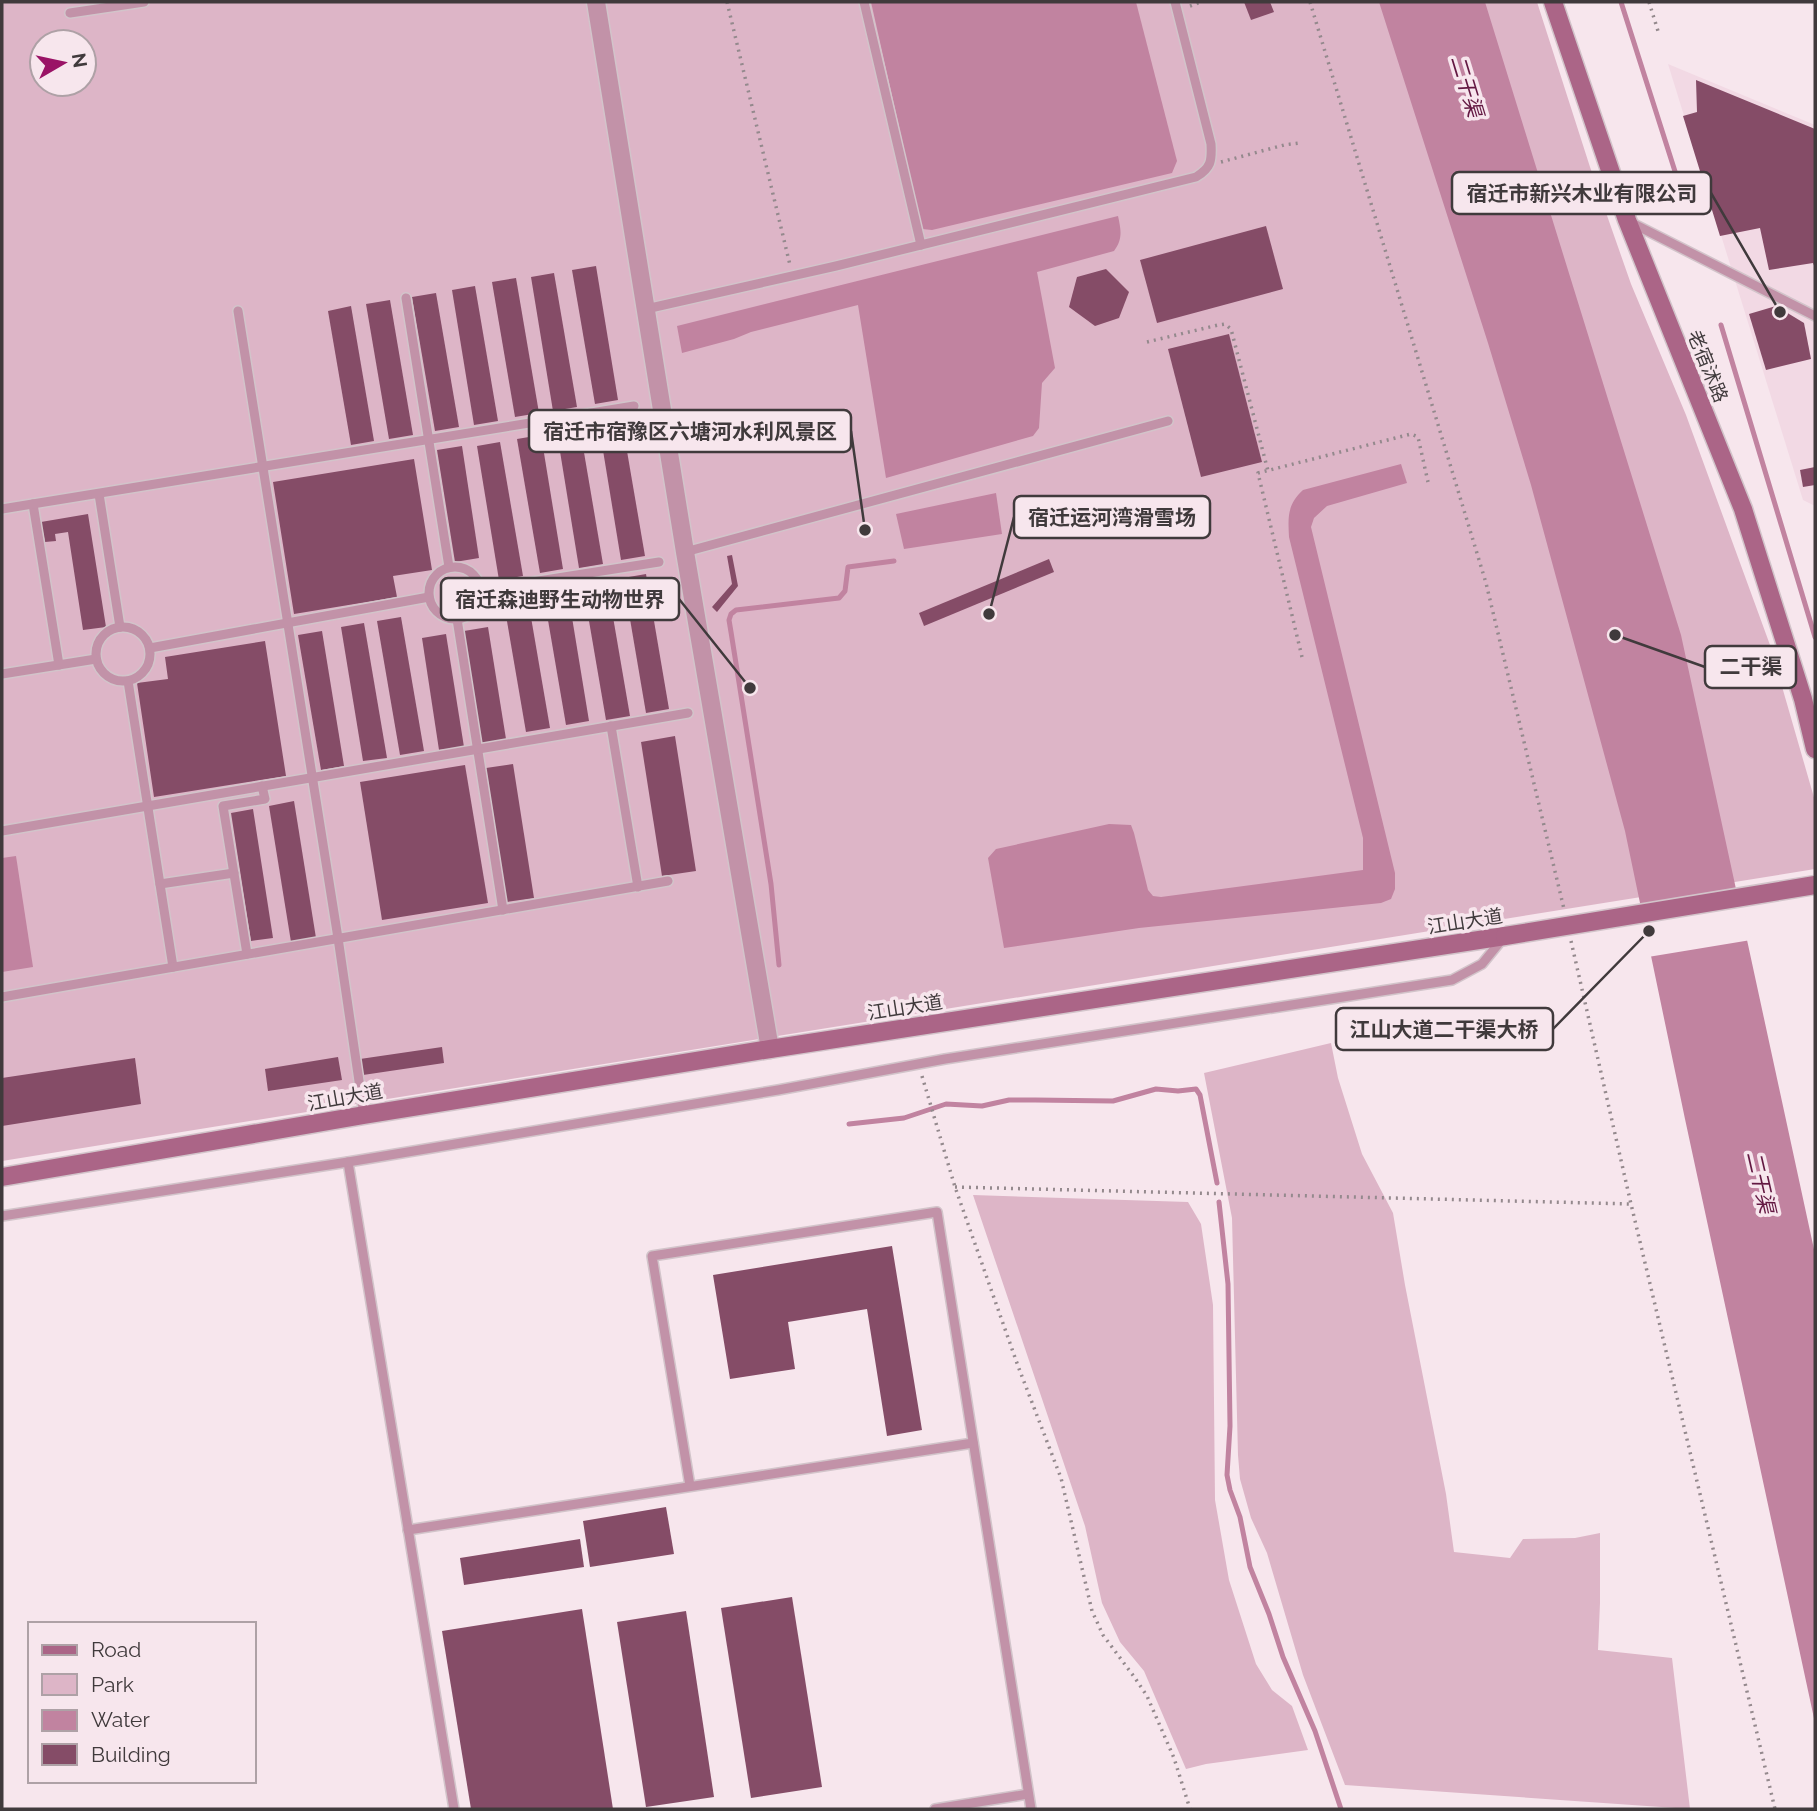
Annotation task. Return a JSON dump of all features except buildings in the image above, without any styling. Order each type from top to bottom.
[{"type":"main road","name":"老宿沭路","points":[[1553,2],[1626,220],[1743,509],[1803,699],[1815,749]]},
{"type":"main road","name":"江山大道","points":[[2,1178],[364,1115],[770,1049],[1815,886]]},
{"type":"street","points":[[596,2],[685,552],[770,1049]]},
{"type":"lane","points":[[70,13],[144,2]]},
{"type":"lane","points":[[864,2],[921,245]]},
{"type":"lane","points":[[646,309],[921,245],[1196,177],[1205,172],[1212,157],[1211,144],[1175,2]]},
{"type":"lane","points":[[1626,220],[1815,316]]},
{"type":"lane","points":[[406,298],[449,568]]},
{"type":"lane","points":[[238,311],[364,1115]]},
{"type":"lane","points":[[2,509],[634,406]]},
{"type":"lane","points":[[685,552],[1168,421]]},
{"type":"lane","points":[[99,494],[120,627]]},
{"type":"lane","points":[[33,504],[59,665]]},
{"type":"lane","points":[[481,590],[659,562]]},
{"type":"lane","points":[[449,568],[470,571],[481,590],[480,603],[475,610],[469,616],[457,619],[444,617],[437,612],[429,597],[432,580],[437,573],[449,568]]},
{"type":"lane","points":[[150,648],[429,597]]},
{"type":"lane","points":[[457,619],[503,910]]},
{"type":"lane","points":[[113,628],[132,628],[140,633],[150,648],[148,665],[143,673],[128,681],[111,679],[99,667],[96,659],[99,640],[113,628]]},
{"type":"lane","points":[[2,674],[96,659]]},
{"type":"lane","points":[[128,681],[173,967]]},
{"type":"lane","points":[[2,831],[688,713]]},
{"type":"lane","points":[[611,726],[638,887]]},
{"type":"lane","points":[[247,954],[223,806],[265,799],[262,786]]},
{"type":"lane","points":[[160,884],[234,873]]},
{"type":"lane","points":[[2,997],[668,881]]},
{"type":"lane","points":[[2,1216],[348,1162],[918,1064],[1452,980],[1482,964],[1505,936]]},
{"type":"lane","points":[[348,1162],[454,1809]]},
{"type":"lane","points":[[690,1486],[652,1256],[937,1212],[1031,1809]]},
{"type":"lane","points":[[408,1530],[973,1443]]},
{"type":"lane","points":[[934,1809],[1028,1794]]},
{"type":"path","points":[[727,2],[793,276]]},
{"type":"path","points":[[1310,2],[1486,583],[1566,921]]},
{"type":"path","points":[[1649,2],[1658,30]]},
{"type":"path","points":[[1209,166],[1299,143]]},
{"type":"path","points":[[1147,342],[1218,325],[1225,324],[1231,329],[1268,471]]},
{"type":"path","points":[[1302,657],[1258,473],[1410,434],[1418,437],[1428,482]]},
{"type":"path","points":[[1570,935],[1775,1809]]},
{"type":"path","points":[[918,1064],[955,1187],[1018,1367],[1061,1478],[1092,1611],[1103,1635],[1146,1696],[1174,1758],[1190,1809]]},
{"type":"path","points":[[955,1187],[1631,1204]]},
{"type":"shaded area","points":[[1668,64],[1815,125],[1815,506],[1803,500]]},
{"type":"green space","points":[[2,2],[1537,2],[1631,284],[1686,415],[1770,645],[1815,801],[1815,869],[2,1161]]},
{"type":"green space","points":[[1331,1043],[1338,1078],[1362,1154],[1393,1213],[1446,1494],[1454,1552],[1510,1558],[1523,1539],[1575,1538],[1600,1533],[1598,1650],[1672,1658],[1690,1809],[1345,1785],[1303,1675],[1267,1553],[1251,1518],[1240,1479],[1232,1218],[1204,1073]]},
{"type":"green space","points":[[973,1195],[1188,1202],[1201,1224],[1213,1305],[1215,1500],[1229,1580],[1256,1664],[1272,1690],[1292,1706],[1308,1750],[1186,1769],[1144,1671],[1120,1642],[1102,1603],[1085,1526]]},
{"type":"water","points":[[871,2],[1136,2],[1177,161],[1172,173],[932,230],[922,229]]},
{"type":"water","points":[[1379,2],[1485,2],[1681,635],[1815,1254],[1815,1723],[1625,831],[1531,485]]},
{"type":"water","points":[[1118,216],[1120,234],[1114,251],[1037,272],[1055,368],[1042,383],[1039,428],[1033,436],[886,478],[858,305],[751,332],[682,353],[677,326]]},
{"type":"water","points":[[1401,464],[1407,483],[1327,506],[1314,518],[1311,527],[1395,873],[1395,889],[1391,899],[1381,903],[1139,928],[1004,948],[988,858],[996,849],[1109,824],[1131,825],[1148,890],[1153,896],[1363,870],[1363,838],[1289,537],[1289,517],[1291,506],[1303,490]]},
{"type":"water","points":[[996,493],[1002,534],[904,549],[896,514]]},
{"type":"water","points":[[16,856],[33,967],[2,972],[2,858]]},
{"type":"pier","points":[[1740,890],[1751,940],[1648,957],[1637,906]]},
{"type":"waterway","points":[[1621,2],[1687,209]]},
{"type":"waterway","points":[[1721,325],[1815,637]]},
{"type":"waterway","points":[[779,965],[771,884],[729,620],[736,610],[839,598],[845,591],[848,567],[894,561]]},
{"type":"waterway","points":[[849,1124],[904,1118],[946,1104],[982,1106],[1009,1100],[1113,1101],[1156,1089],[1196,1089],[1200,1095],[1217,1183]]},
{"type":"waterway","points":[[1219,1202],[1228,1284],[1230,1426],[1227,1475],[1230,1490],[1240,1517],[1250,1567],[1283,1657],[1315,1731],[1341,1809]]},
{"type":"place","name":"宿迁市新兴木业有限公司","points":[[1780,312]]},
{"type":"place","name":"宿迁市宿豫区六塘河水利风景区","points":[[865,530]]},
{"type":"place","name":"宿迁运河湾滑雪场","points":[[989,614]]},
{"type":"place","name":"二干渠","points":[[1615,635]]},
{"type":"place","name":"宿迁森迪野生动物世界","points":[[750,688]]},
{"type":"place","name":"江山大道二干渠大桥","points":[[1649,931]]}]
